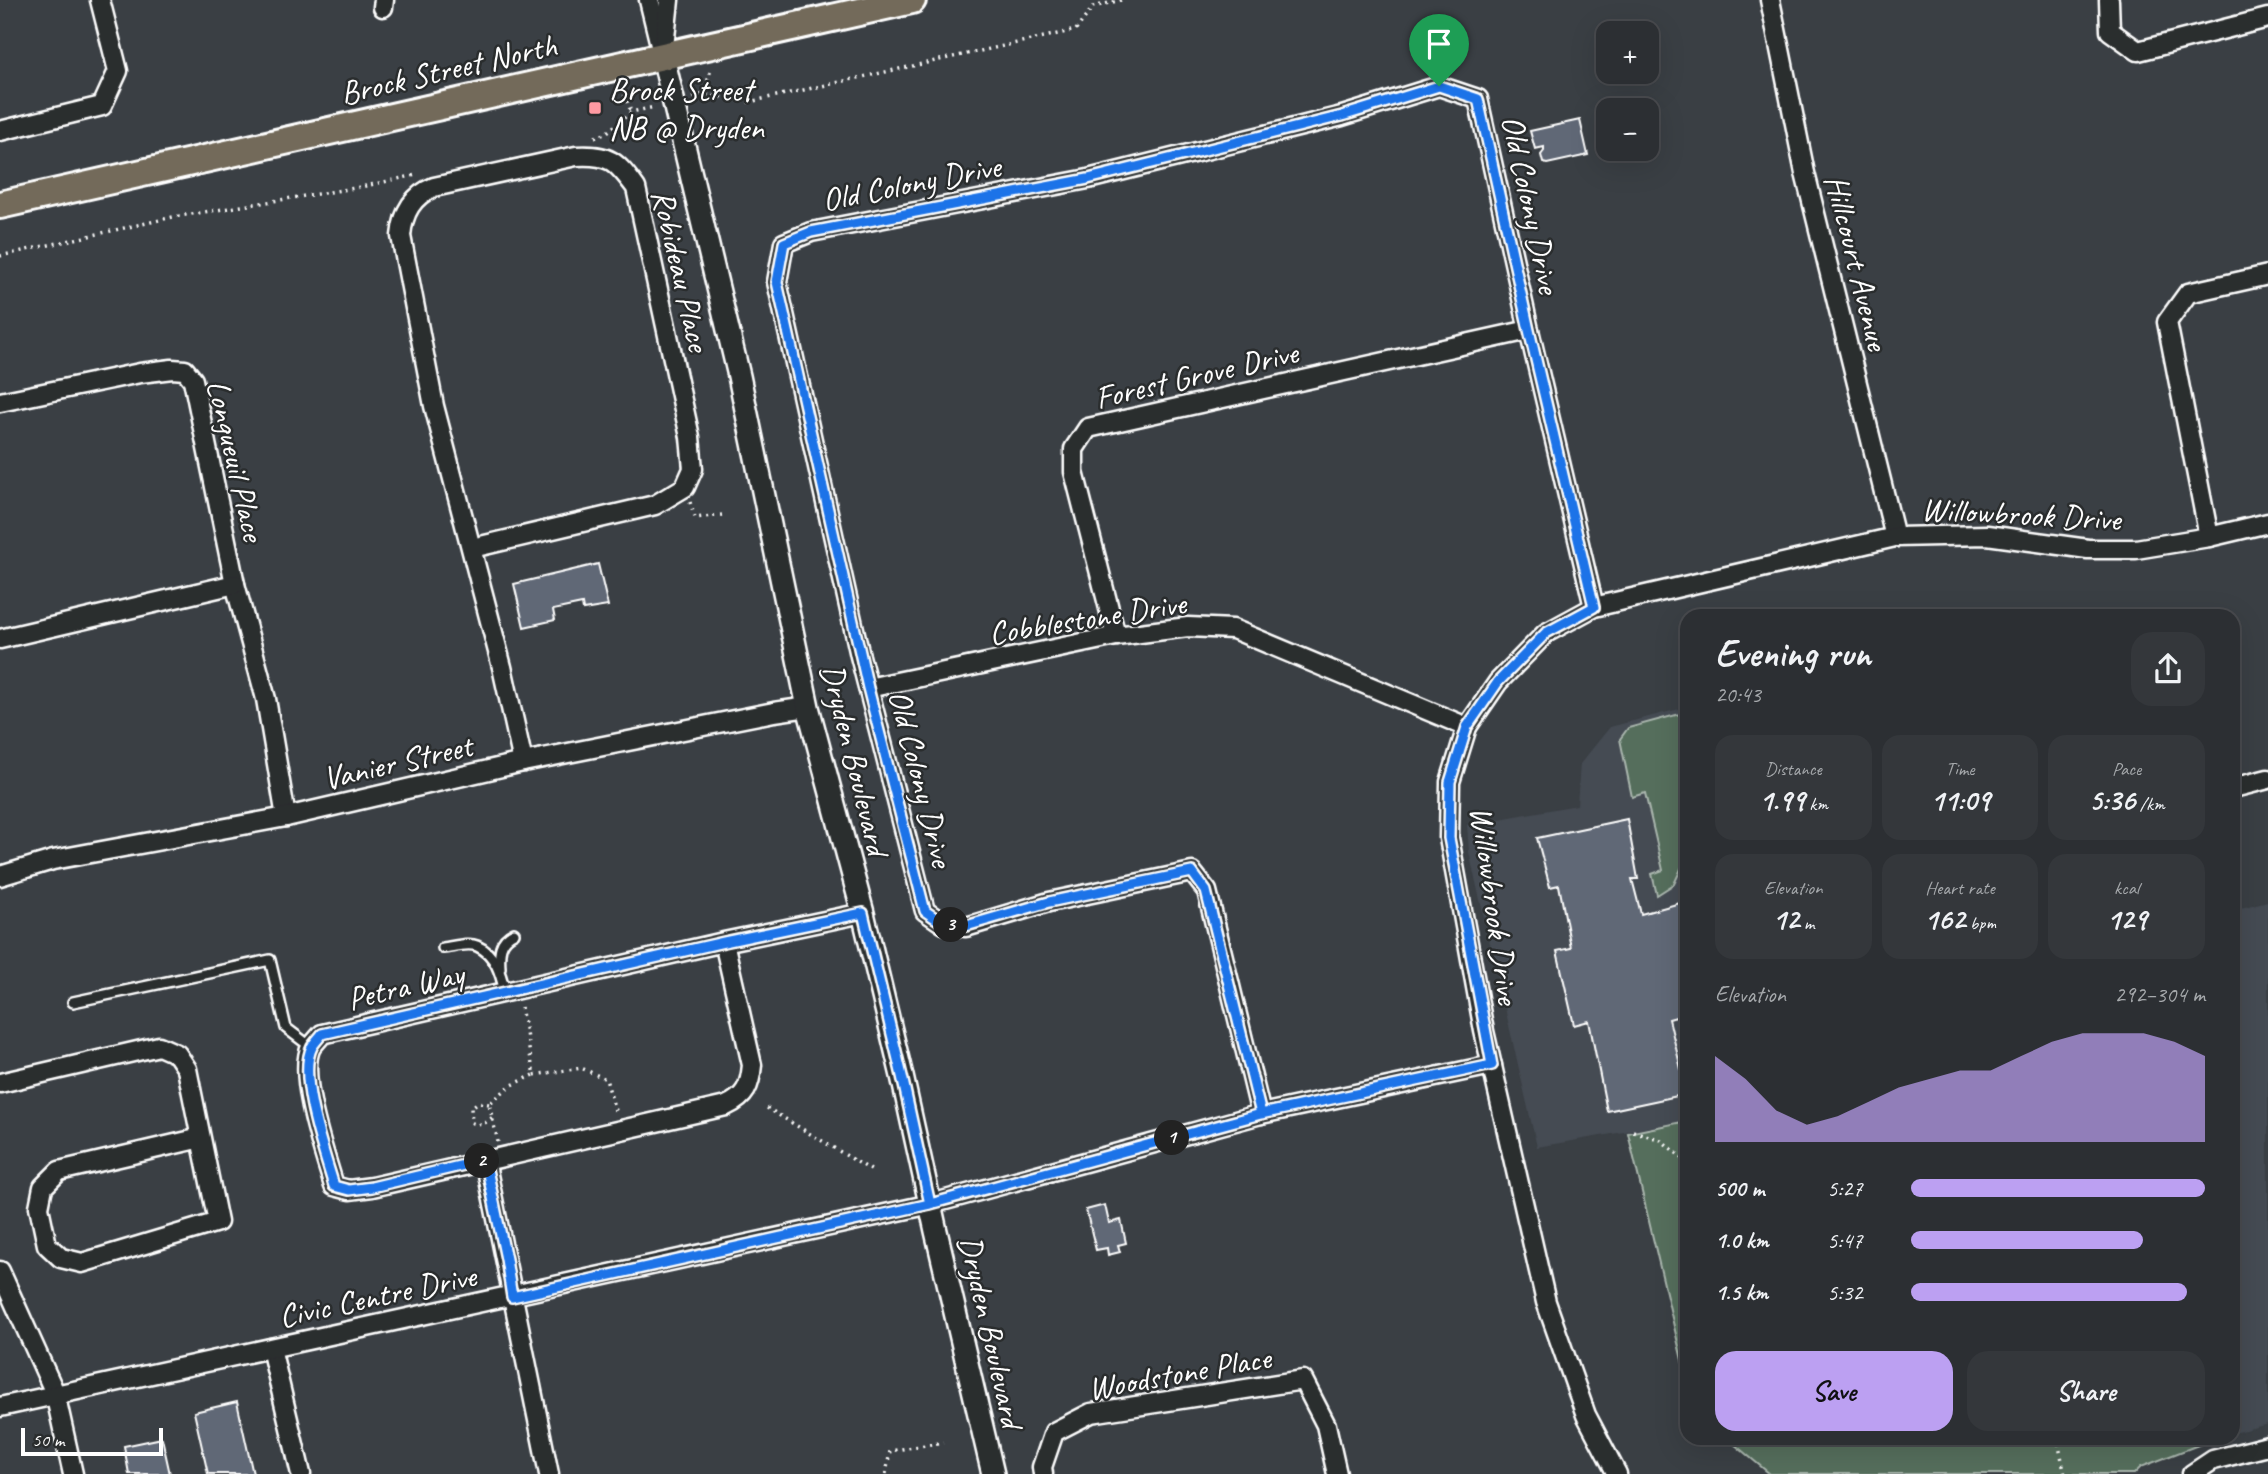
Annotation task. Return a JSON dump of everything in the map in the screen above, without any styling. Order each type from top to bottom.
[{"type":"main road","name":"Brock Street North","points":[[0,205],[912,0]]},
{"type":"street","points":[[0,131],[102,106],[118,71],[100,0]]},
{"type":"street","points":[[649,0],[663,57]]},
{"type":"street","points":[[663,57],[669,0]]},
{"type":"street","name":"Hillcourt Avenue","points":[[1770,0],[1805,173],[1895,537]]},
{"type":"street","points":[[2109,0],[2110,31],[2138,51],[2268,18]]},
{"type":"street","name":"Dryden Boulevard","points":[[663,57],[739,376],[808,707],[863,913],[993,1474]]},
{"type":"street","name":"Old Colony Drive","points":[[1261,1114],[1206,891],[1192,872],[1049,902],[966,926],[944,924],[925,911],[868,688],[777,282],[784,243],[811,232],[1088,179],[1342,116],[1439,86],[1478,99],[1594,607]]},
{"type":"street","name":"Robideau Place","points":[[523,762],[502,667],[434,405],[401,236],[403,220],[410,205],[421,192],[576,156],[594,155],[610,159],[622,169],[636,188],[690,437],[693,469],[685,487]]},
{"type":"street","points":[[2208,537],[2167,322],[2188,293],[2268,275]]},
{"type":"street","name":"Forest Grove Drive","points":[[1116,636],[1074,472],[1074,449],[1088,428],[1529,330]]},
{"type":"street","name":"Longueuil Place","points":[[0,402],[140,373],[172,369],[185,370],[193,380],[235,584],[266,699],[286,817]]},
{"type":"street","points":[[472,548],[655,505],[685,487]]},
{"type":"street","name":"Willowbrook Drive","points":[[1617,1474],[1586,1415],[1546,1302],[1492,1065],[1449,838],[1450,782],[1467,727],[1498,682],[1546,633],[1594,607],[1895,537],[1987,535],[2088,549],[2136,549],[2208,537],[2268,523]]},
{"type":"street","name":"Longueuil Place","points":[[0,639],[235,584]]},
{"type":"street","name":"Cobblestone Drive","points":[[868,688],[1116,636],[1188,627],[1233,629],[1467,727]]},
{"type":"street","name":"Vanier Street","points":[[0,876],[53,860],[286,817],[523,762],[808,707]]},
{"type":"street","points":[[2240,786],[2268,779]]},
{"type":"street","name":"Petra Way","points":[[312,1047],[322,1034],[863,913]]},
{"type":"street","points":[[312,1047],[307,1065],[308,1088],[334,1186],[349,1190],[726,1106],[739,1101],[746,1092],[750,1083],[751,1065],[724,942]]},
{"type":"street","points":[[0,1083],[159,1046],[177,1054],[187,1069],[201,1138],[218,1222],[82,1263],[61,1258],[47,1245],[39,1207],[43,1186],[59,1171],[201,1138]]},
{"type":"street","name":"Civic Centre Drive","points":[[0,1407],[930,1204],[1261,1114],[1492,1065]]},
{"type":"street","points":[[493,1158],[512,1297],[549,1474]]},
{"type":"street","points":[[0,1271],[4,1289],[55,1393],[73,1474]]},
{"type":"street","points":[[271,1348],[301,1474]]},
{"type":"street","name":"Woodstone Place","points":[[1044,1474],[1042,1467],[1055,1432],[1091,1413],[1303,1380],[1326,1425],[1337,1474]]},
{"type":"street","points":[[2192,1474],[2213,1460],[2268,1446]]},
{"type":"lane","points":[[500,968],[499,951],[506,937],[514,933]]},
{"type":"lane","points":[[443,948],[477,946],[500,968],[512,992]]},
{"type":"lane","points":[[73,1002],[270,960],[286,1028],[312,1047]]},
{"type":"path","points":[[591,137],[605,134],[631,112],[704,94],[749,102],[1076,30],[1093,7],[1121,0]]},
{"type":"path","points":[[0,256],[173,217],[361,187],[416,175]]},
{"type":"path","points":[[685,487],[695,518],[722,515]]},
{"type":"path","points":[[512,992],[534,1075]]},
{"type":"path","points":[[489,1104],[510,1086],[534,1075],[581,1068],[606,1079],[620,1130]]},
{"type":"path","points":[[489,1104],[478,1102],[471,1108],[472,1122],[482,1125],[493,1118]]},
{"type":"path","points":[[489,1104],[493,1118],[493,1158]]},
{"type":"path","points":[[767,1108],[874,1172]]},
{"type":"path","points":[[1633,1131],[1661,1140],[1680,1156]]},
{"type":"path","points":[[886,1474],[890,1451],[943,1442]]},
{"type":"path","points":[[2059,1445],[2065,1474]]},
{"type":"shaded area","points":[[1680,709],[1680,1122],[1537,1147],[1469,852],[1467,825],[1577,805],[1580,764],[1610,727]]},
{"type":"shaded area","points":[[2268,901],[2268,1424],[2240,1431],[2240,908]]},
{"type":"green space","points":[[1680,714],[1680,871],[1674,884],[1657,895],[1652,874],[1663,870],[1645,793],[1632,797],[1620,739],[1628,728]]},
{"type":"green space","points":[[1680,1122],[1680,1352],[1628,1133]]},
{"type":"green space","points":[[1735,1445],[2198,1445],[2141,1467],[2134,1474],[1770,1474]]},
{"type":"building","points":[[1580,120],[1588,155],[1543,163],[1541,155],[1544,147],[1535,149],[1530,131]]},
{"type":"building","points":[[598,564],[608,606],[583,610],[582,604],[553,610],[555,620],[524,627],[514,584]]},
{"type":"building","points":[[1627,819],[1638,879],[1632,879],[1641,914],[1680,903],[1680,1016],[1669,1019],[1680,1065],[1680,1095],[1607,1111],[1589,1021],[1574,1025],[1557,951],[1571,948],[1559,885],[1550,887],[1537,838]]},
{"type":"building","points":[[1105,1205],[1109,1223],[1121,1220],[1126,1243],[1118,1245],[1120,1252],[1108,1255],[1107,1248],[1096,1250],[1086,1210]]},
{"type":"building","points":[[237,1402],[253,1474],[208,1474],[194,1412]]},
{"type":"building","points":[[162,1438],[170,1474],[129,1474],[124,1446]]},
{"type":"place","name":"Brock Street NB @ Dryden","points":[[595,108]]},
{"type":"route","points":[[1439,86],[1342,116],[1088,179],[811,232],[784,243],[777,282],[868,688],[925,911],[944,924],[966,926],[1049,902],[1192,872],[1206,891],[1261,1114],[1161,1141],[930,1204],[512,1297],[485,1160],[372,1187],[349,1190],[334,1186],[308,1088],[307,1065],[312,1047],[322,1034],[863,913],[930,1204],[1261,1114],[1492,1065],[1449,838],[1450,782],[1467,727],[1498,682],[1546,633],[1594,607],[1478,99],[1439,86]]}]
